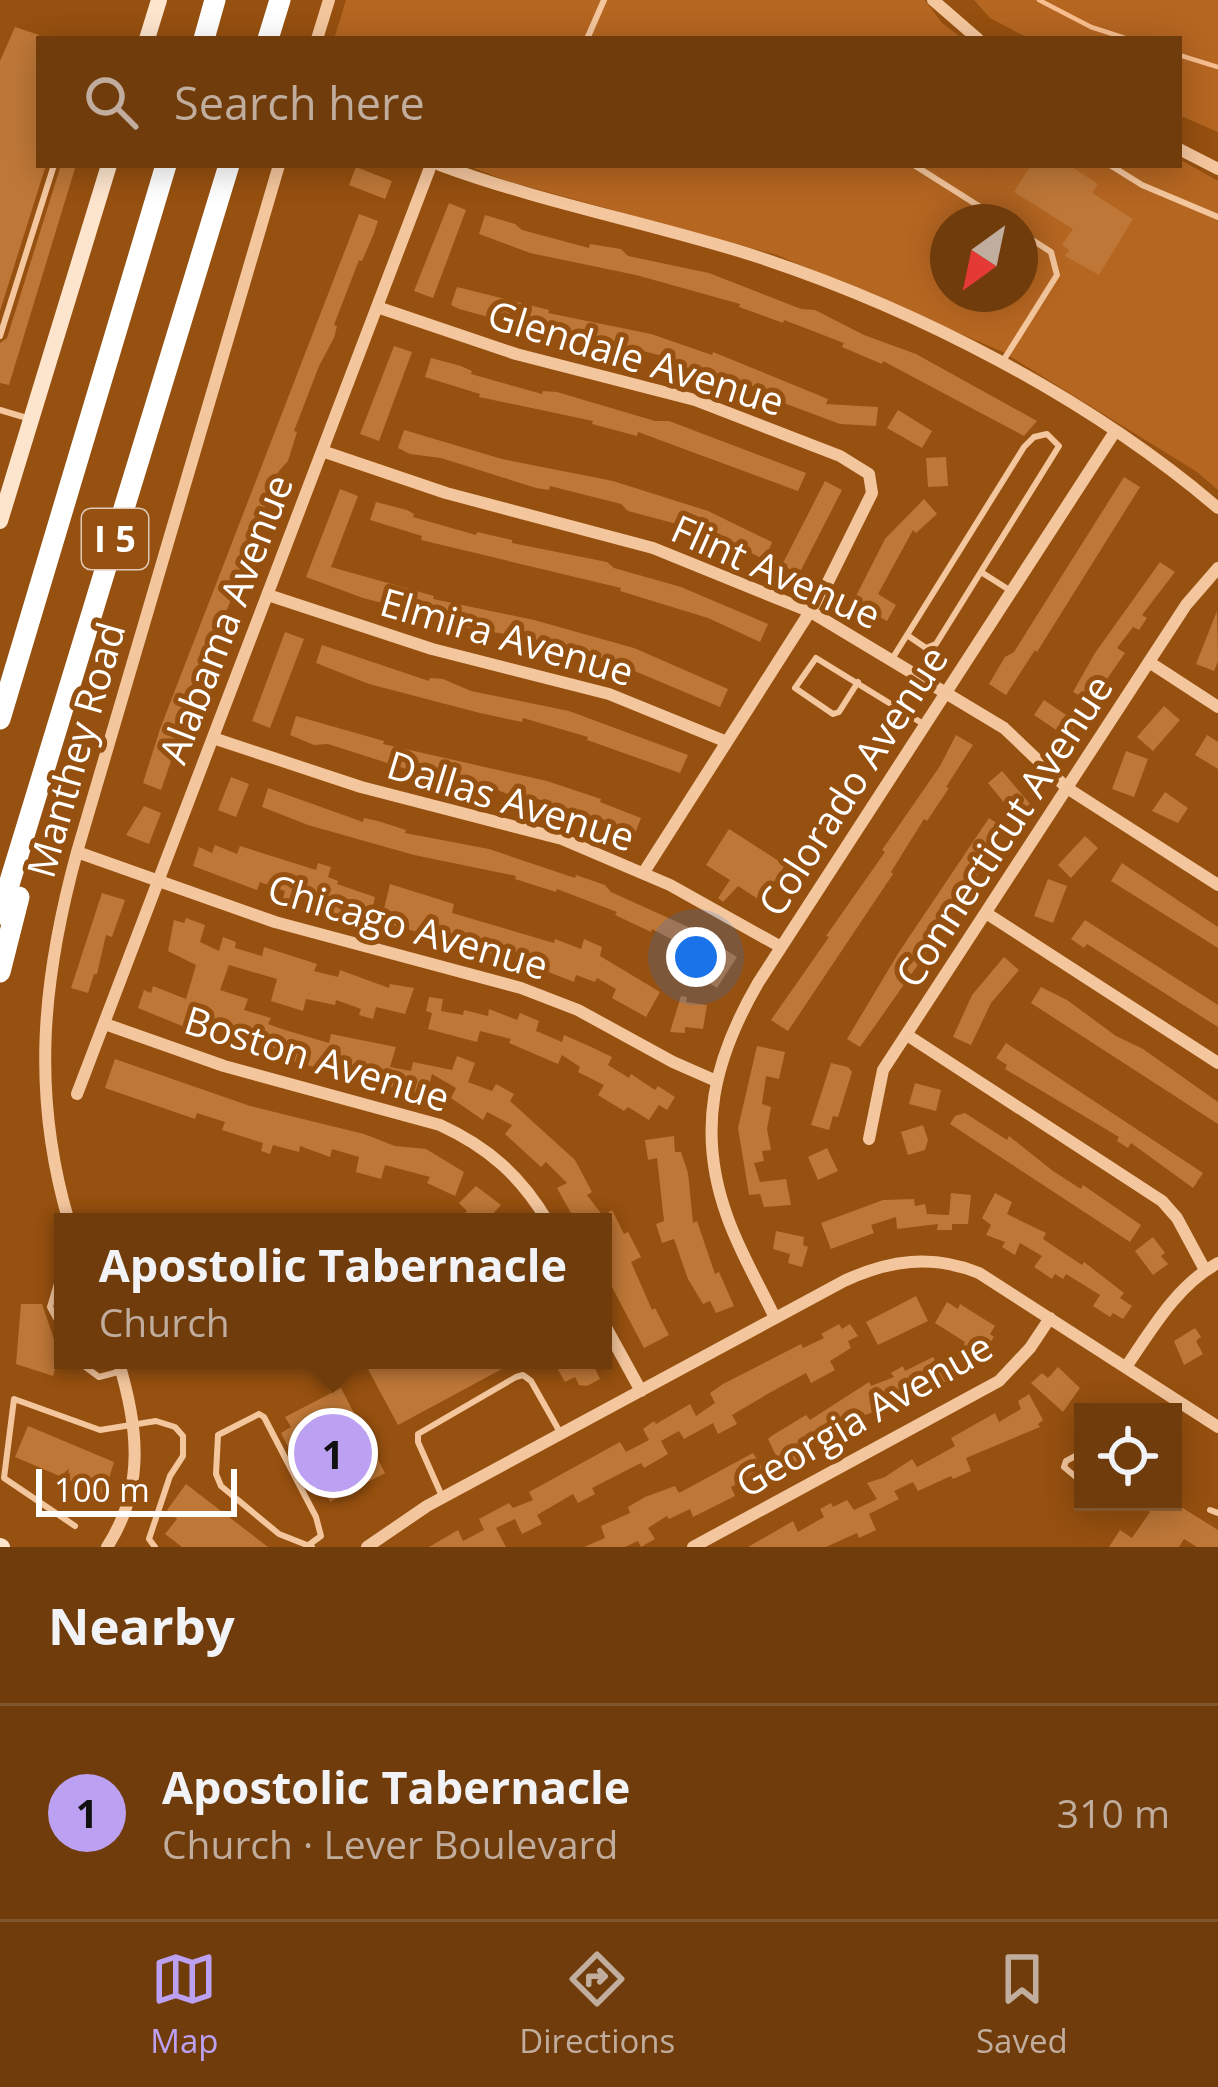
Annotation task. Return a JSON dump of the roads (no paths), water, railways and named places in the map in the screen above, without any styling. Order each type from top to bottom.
[{"type":"highway","points":[[205,36],[215,0]]},
{"type":"highway","points":[[269,36],[280,0]]},
{"type":"highway","name":"I 5","points":[[0,718],[165,168]]},
{"type":"highway","name":"I 5","points":[[0,914],[229,168]]},
{"type":"highway","points":[[0,972],[29,859],[44,771]]},
{"type":"street","points":[[148,36],[159,0]]},
{"type":"street","points":[[318,36],[329,0]]},
{"type":"street","points":[[934,0],[975,36]]},
{"type":"street","points":[[1182,151],[1218,169]]},
{"type":"street","points":[[0,520],[6,481],[31,419],[108,168]]},
{"type":"street","name":"Manthey Road","points":[[67,1213],[47,1117],[43,1047],[56,935],[278,168]]},
{"type":"street","name":"Alabama Avenue","points":[[77,1094],[376,307],[435,168]]},
{"type":"street","points":[[445,168],[529,196],[681,233],[892,309],[1000,364],[1114,433],[1180,475],[1218,508]]},
{"type":"street","name":"Glendale Avenue","points":[[376,307],[481,344],[718,408],[864,468],[872,493],[811,612]]},
{"type":"street","name":"Colorado Avenue","points":[[775,1318],[720,1195],[713,1152],[715,1080],[740,1015],[781,947],[1114,433]]},
{"type":"street","name":"Flint Avenue","points":[[322,451],[446,494],[653,548],[811,612],[1014,736],[1067,788],[1218,885]]},
{"type":"street","name":"Connecticut Avenue","points":[[869,1139],[879,1077],[1186,605],[1218,568]]},
{"type":"street","name":"Elmira Avenue","points":[[268,595],[432,649],[609,694],[728,742]]},
{"type":"street","points":[[644,872],[811,612]]},
{"type":"street","points":[[1150,662],[1218,706]]},
{"type":"street","name":"Dallas Avenue","points":[[213,738],[361,787],[562,839],[644,872],[781,947]]},
{"type":"street","name":"Chicago Avenue","points":[[77,852],[275,922],[521,988],[609,1025],[715,1080]]},
{"type":"street","points":[[986,913],[1218,1063]]},
{"type":"street","name":"Boston Avenue","points":[[105,1024],[224,1066],[440,1125],[498,1159],[525,1186],[542,1213]]},
{"type":"street","points":[[907,1035],[1162,1201],[1212,1266],[1158,1319],[1126,1366]]},
{"type":"street","points":[[367,1547],[443,1498],[775,1318],[868,1270],[913,1260],[947,1263],[979,1273],[1218,1427]]},
{"type":"street","name":"Georgia Avenue","points":[[693,1547],[999,1381],[1050,1318]]},
{"type":"street","points":[[612,1339],[640,1391]]},
{"type":"street","points":[[107,1547],[123,1519],[134,1483],[134,1423],[121,1369]]},
{"type":"lane","points":[[588,36],[604,0]]},
{"type":"lane","points":[[0,336],[53,168]]},
{"type":"lane","points":[[919,168],[976,204]]},
{"type":"lane","points":[[1115,168],[1142,185],[1218,217]]},
{"type":"lane","points":[[1038,244],[1051,252],[1058,275],[1038,306]]},
{"type":"lane","points":[[1000,364],[1034,312]]},
{"type":"lane","points":[[0,410],[31,419]]},
{"type":"lane","points":[[892,659],[1024,447],[1034,437],[1047,434],[1059,446],[936,644],[926,648],[907,635]]},
{"type":"lane","points":[[981,572],[1012,591]]},
{"type":"lane","points":[[857,682],[833,714],[795,688],[816,658],[857,682],[925,725]]},
{"type":"lane","points":[[88,1369],[99,1377],[114,1369]]},
{"type":"lane","points":[[443,1498],[418,1434],[516,1377],[523,1375],[531,1381],[561,1434]]},
{"type":"lane","points":[[75,1526],[4,1478],[14,1399],[100,1430],[167,1422],[183,1436],[183,1456],[170,1476],[147,1543],[155,1547]]},
{"type":"lane","points":[[321,1536],[311,1546],[300,1545],[279,1534],[221,1486],[216,1474],[218,1436],[259,1414],[264,1418],[328,1547]]},
{"type":"waterway","points":[[1039,0],[1119,36]]},
{"type":"waterway","points":[[1182,56],[1218,67]]},
{"type":"place","name":"Apostolic Tabernacle","points":[[333,1453]]}]
